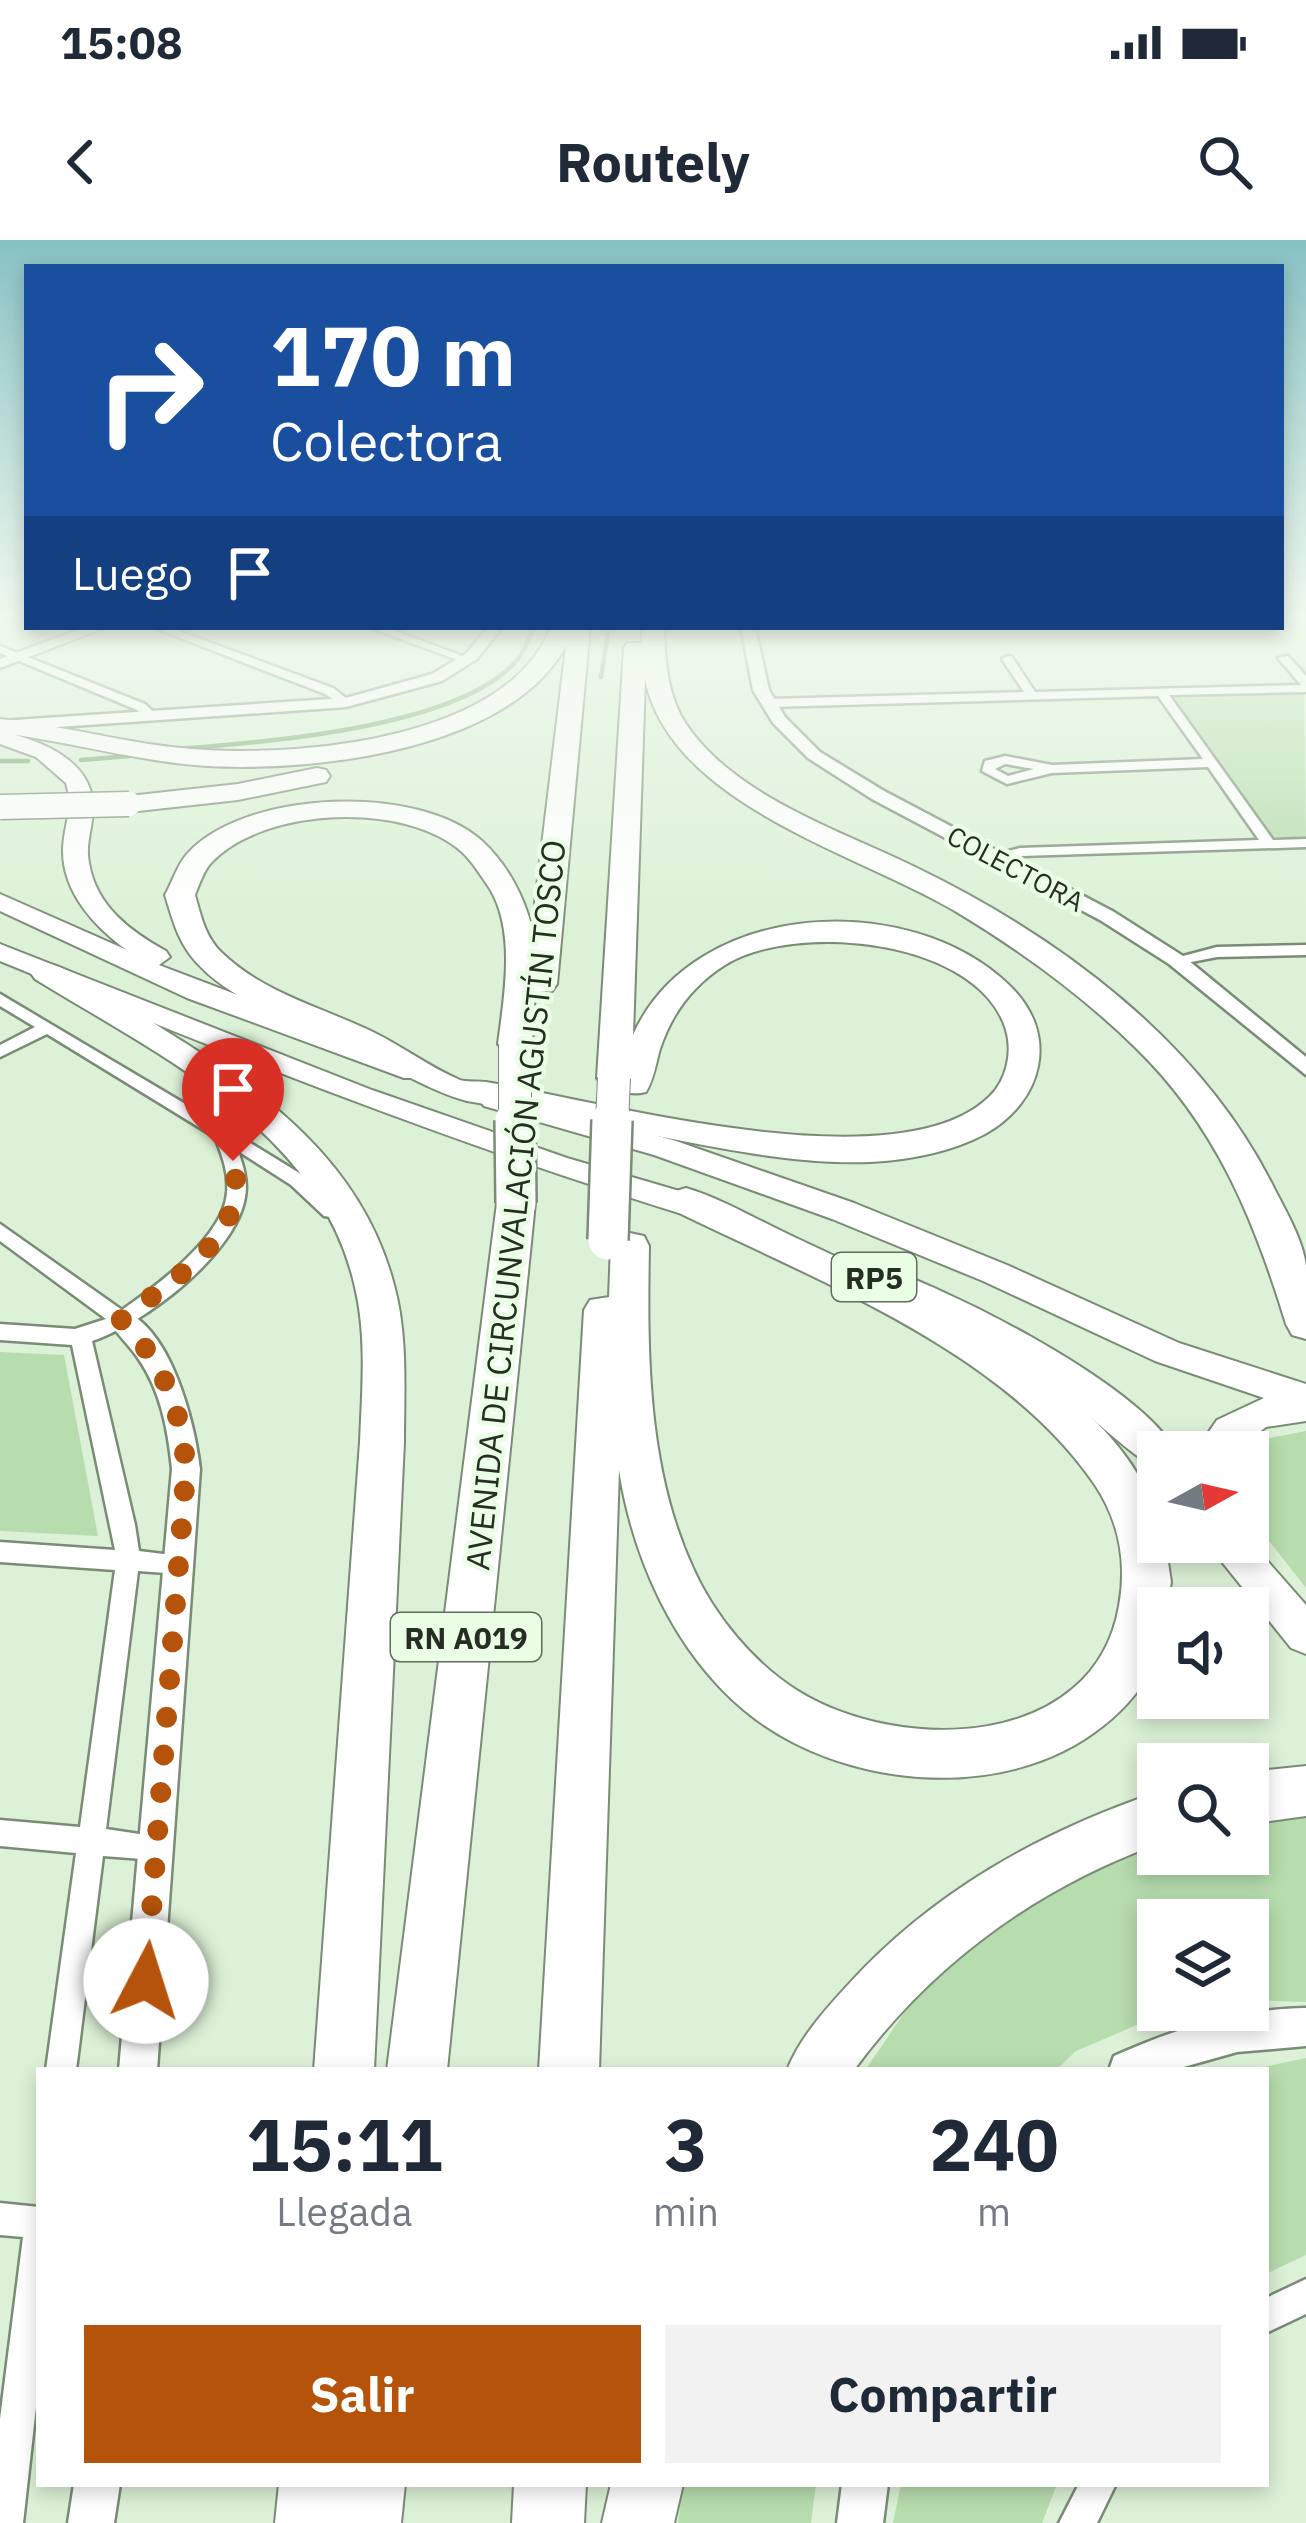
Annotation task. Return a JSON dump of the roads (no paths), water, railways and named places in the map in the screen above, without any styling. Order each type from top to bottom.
[{"type":"highway","points":[[0,726],[168,754],[260,758],[396,740],[453,721]]},
{"type":"highway","points":[[0,807],[129,804],[238,792],[336,771],[432,738],[466,721]]},
{"type":"highway","name":"AVENIDA DE CIRCUNVALACIÓN AGUSTÍN TOSCO","points":[[417,2067],[517,1203],[524,1047],[567,721]]},
{"type":"highway","points":[[634,721],[624,1081],[611,1153],[633,1413],[650,1515],[668,1564],[700,1625],[740,1674],[782,1709],[838,1737],[896,1753],[948,1758],[992,1752],[1077,1718],[1126,1666],[1148,1603],[1139,1530],[1125,1495],[1102,1461],[1045,1401],[902,1307],[686,1201]]},
{"type":"highway","points":[[672,721],[716,769],[792,816],[932,886],[1021,940],[1109,1006],[1182,1076],[1235,1145],[1257,1183],[1289,1260],[1306,1324]]},
{"type":"highway","points":[[524,1047],[520,958],[508,895],[490,864],[454,833],[425,819],[384,809],[318,809],[241,829],[199,857],[182,883],[180,910],[191,937],[218,965],[283,1008],[346,1032],[456,1086],[778,1146],[875,1150],[957,1134],[998,1110],[1022,1077],[1027,1045],[1013,1009],[993,986],[948,957],[903,941],[853,933],[783,935],[733,949],[687,978],[666,1001],[624,1081]]},
{"type":"highway","points":[[46,972],[162,1042],[272,1122],[330,1184],[367,1260],[382,1358],[382,1442],[344,2067]]},
{"type":"highway","name":"RN A019","points":[[569,2067],[619,1243]]},
{"type":"highway","points":[[1269,1795],[1306,1791]]},
{"type":"highway","points":[[820,2067],[902,1969],[943,1933],[1035,1871],[1137,1826]]},
{"type":"highway","points":[[311,2523],[315,2487]]},
{"type":"highway","points":[[364,2523],[369,2487]]},
{"type":"highway","points":[[548,2523],[550,2487]]},
{"type":"highway","points":[[638,2523],[646,2487]]},
{"type":"main road","points":[[0,737],[41,751],[74,778],[82,799],[75,851],[78,872],[93,905],[110,924],[149,952],[298,1030]]},
{"type":"main road","name":"RP5","points":[[0,902],[122,960],[298,1030],[456,1086],[665,1148],[843,1211],[1167,1352],[1306,1398]]},
{"type":"main road","points":[[0,931],[86,974],[461,1119],[556,1165]]},
{"type":"main road","name":"RP5","points":[[0,952],[362,1096],[556,1165],[686,1201],[872,1276],[1045,1361],[1111,1406],[1137,1432]]},
{"type":"main road","points":[[1229,1431],[1276,1409],[1306,1408]]},
{"type":"main road","points":[[1245,1563],[1306,1636]]},
{"type":"street","points":[[0,726],[83,721]]},
{"type":"street","name":"COLECTORA","points":[[782,721],[796,739],[839,773],[1176,959],[1306,1068]]},
{"type":"street","points":[[1182,721],[1269,844]]},
{"type":"street","points":[[1052,769],[1212,763]]},
{"type":"street","points":[[998,858],[1020,852],[1306,843]]},
{"type":"street","points":[[1176,959],[1217,952],[1306,950]]},
{"type":"street","points":[[0,999],[300,1179],[367,1260]]},
{"type":"street","points":[[0,1052],[46,1028]]},
{"type":"street","points":[[0,1332],[81,1337],[121,1320],[208,1250],[226,1229],[238,1191],[221,1130]]},
{"type":"street","points":[[0,1231],[121,1320],[152,1356],[178,1411],[186,1469],[139,2067]]},
{"type":"street","points":[[61,2067],[128,1561],[81,1337]]},
{"type":"street","points":[[0,1552],[180,1564]]},
{"type":"street","points":[[0,1833],[156,1847]]},
{"type":"street","points":[[1135,2067],[1193,2043],[1250,2030],[1306,2027]]},
{"type":"street","points":[[0,2219],[36,2223]]},
{"type":"street","points":[[5,2523],[36,2261]]},
{"type":"street","points":[[1269,2315],[1306,2296]]},
{"type":"street","points":[[91,2523],[97,2487]]},
{"type":"street","points":[[860,2523],[865,2487]]},
{"type":"street","points":[[1077,2523],[1096,2487]]},
{"type":"waterway","points":[[179,749],[308,736],[387,721]]},
{"type":"waterway","points":[[81,760],[130,756]]},
{"type":"waterway","points":[[0,761],[28,761]]}]
